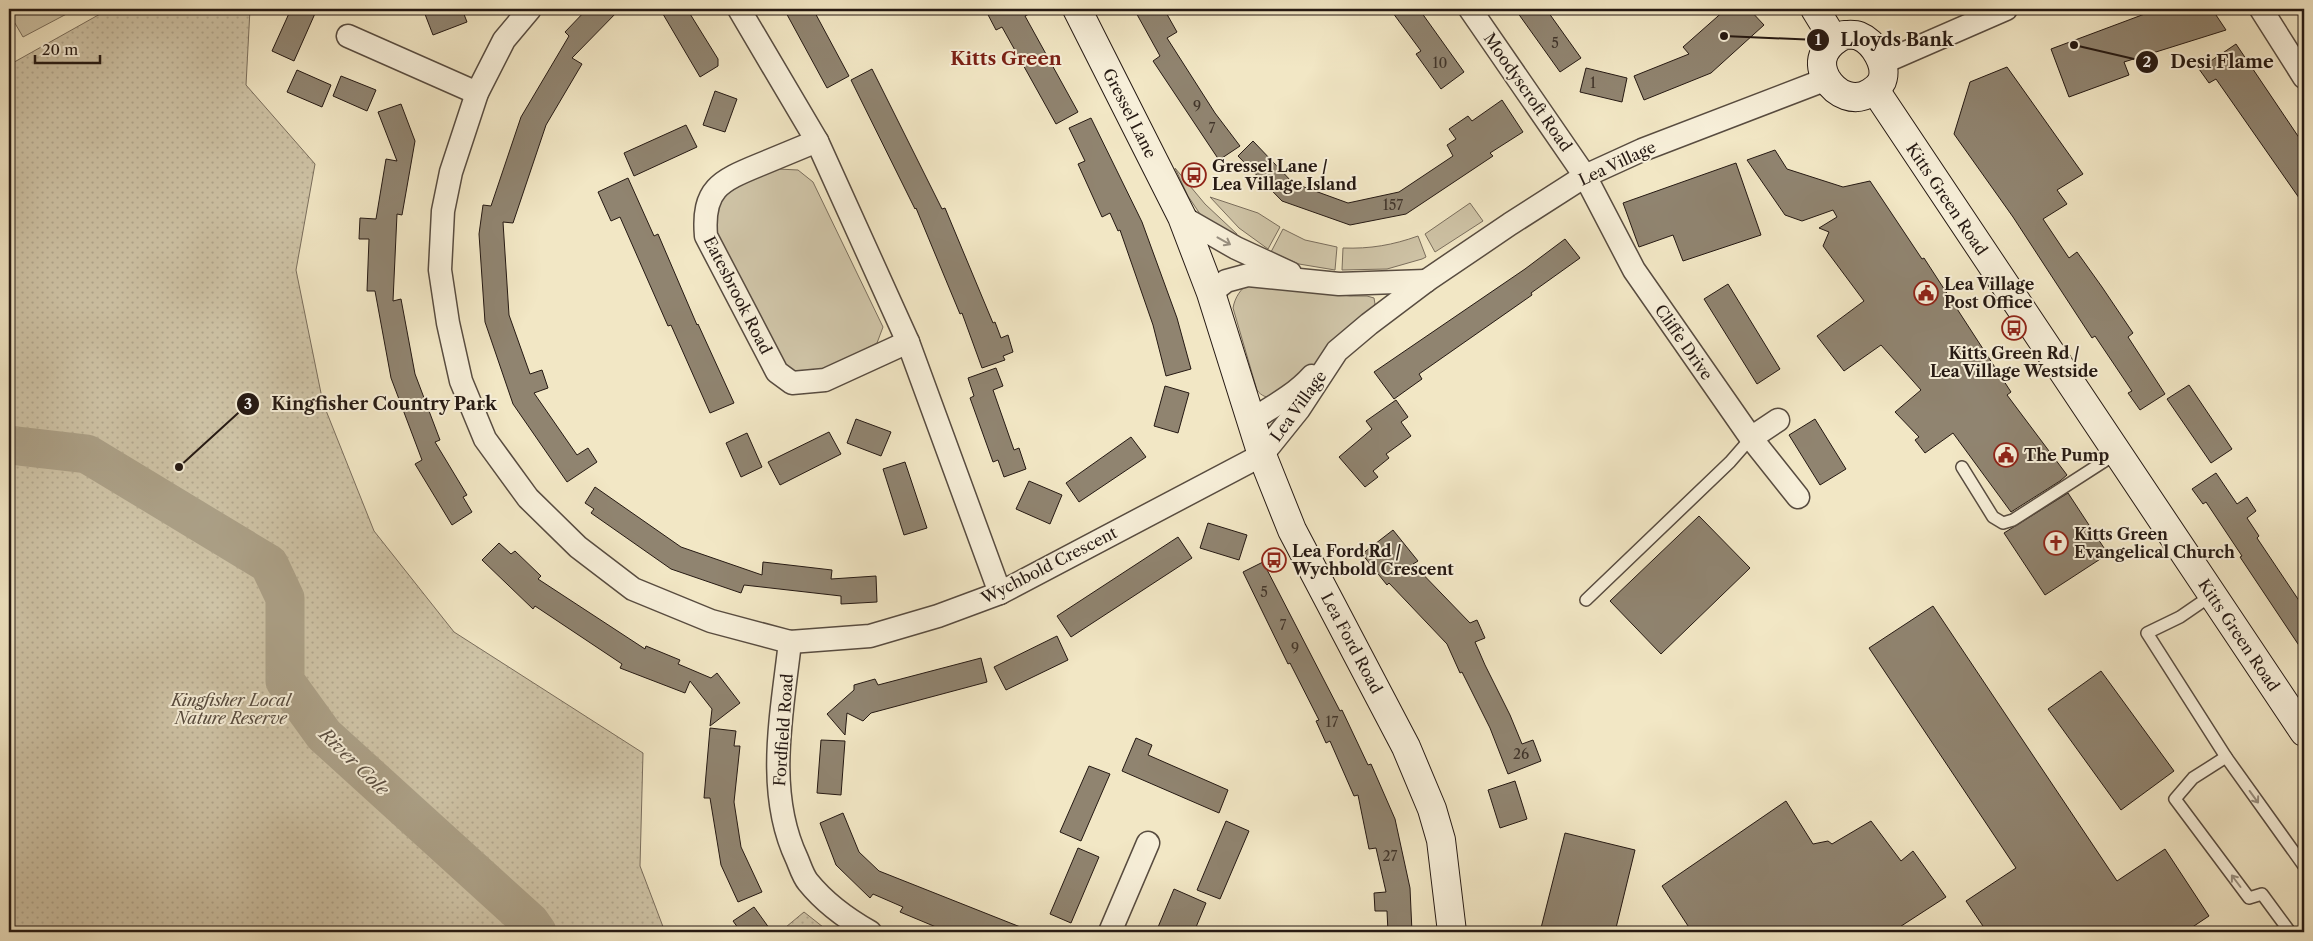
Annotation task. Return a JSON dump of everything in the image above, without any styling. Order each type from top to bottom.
[{"type":"street","name":"Wychbold Crescent","points":[[530,9],[504,40],[477,93],[448,188],[443,211],[440,270],[448,322],[461,381],[485,439],[528,498],[578,547],[633,589],[711,621],[790,642],[870,636],[938,616],[1000,593],[1262,455]]},
{"type":"street","points":[[739,9],[817,141],[908,342],[1000,593]]},
{"type":"street","name":"Gressel Lane","points":[[1077,9],[1182,217]]},
{"type":"street","name":"Moodyscroft Road","points":[[1470,9],[1585,176]]},
{"type":"street","points":[[1815,9],[1834,40]]},
{"type":"street","points":[[2261,9],[2304,77]]},
{"type":"street","points":[[1882,63],[1989,11]]},
{"type":"street","points":[[1856,35],[1872,46],[1882,63],[1882,80],[1874,90],[1857,98],[1847,96],[1836,90],[1827,79],[1822,67],[1822,58],[1834,40],[1844,36],[1856,35]]},
{"type":"street","points":[[348,36],[477,93]]},
{"type":"street","name":"Lea Village","points":[[1262,455],[1299,409],[1337,351],[1426,281],[1585,176],[1642,150],[1827,79]]},
{"type":"street","name":"Kitts Green Road","points":[[1874,90],[2304,732]]},
{"type":"street","name":"Eatesbrook Road","points":[[817,141],[727,178],[714,190],[704,215],[706,236],[777,372],[792,383],[825,380],[908,342]]},
{"type":"street","name":"Cliffe Drive","points":[[1585,176],[1634,270],[1751,438],[1798,497]]},
{"type":"street","name":"Lea Village","points":[[1182,217],[1236,248],[1308,282]]},
{"type":"street","name":"Lea Ford Road","points":[[1182,217],[1211,293],[1262,455],[1292,530],[1406,747],[1432,809],[1441,840],[1452,932]]},
{"type":"street","name":"Lea Village","points":[[1211,293],[1226,281],[1248,275],[1308,282],[1369,285],[1426,281]]},
{"type":"street","points":[[1250,420],[1280,403],[1305,384],[1324,362],[1337,351]]},
{"type":"street","points":[[1751,438],[1778,420]]},
{"type":"street","name":"Fordfield Road","points":[[790,642],[779,756],[779,801],[788,840],[807,882],[844,917],[870,932]]},
{"type":"street","points":[[1110,932],[1148,843]]},
{"type":"lane","points":[[1586,600],[1730,462],[1751,438]]},
{"type":"lane","points":[[1962,467],[1993,517],[2003,522],[2013,520],[2117,453]]},
{"type":"lane","points":[[2212,595],[2180,617],[2147,633],[2226,757],[2304,866]]},
{"type":"lane","points":[[2226,757],[2193,778],[2175,800],[2249,898],[2262,894],[2290,932]]},
{"type":"green space","points":[[9,9],[76,9],[23,37],[9,13]]},
{"type":"green space","name":"Kingfisher Local Nature Reserve","points":[[109,9],[250,9],[246,85],[315,164],[296,270],[323,403],[374,531],[454,632],[643,753],[640,866],[665,932],[9,932],[9,65]]},
{"type":"green space","points":[[1175,168],[1205,204],[1237,234],[1234,240],[1202,217],[1188,196]]},
{"type":"green space","points":[[778,169],[798,170],[813,182],[883,327],[877,343],[815,375],[799,374],[787,367],[715,233],[716,217],[725,196],[742,183]]},
{"type":"green space","points":[[1210,197],[1258,213],[1280,227],[1268,249],[1239,228]]},
{"type":"green space","points":[[1470,203],[1483,221],[1435,252],[1425,234]]},
{"type":"green space","points":[[1283,229],[1305,240],[1337,247],[1335,270],[1299,264],[1271,252]]},
{"type":"green space","points":[[1418,236],[1426,257],[1422,259],[1387,269],[1342,270],[1343,248],[1381,246]]},
{"type":"green space","points":[[1250,283],[1350,296],[1367,296],[1374,298],[1375,304],[1343,340],[1296,382],[1284,391],[1272,397],[1267,397],[1257,390],[1233,308],[1239,293]]},
{"type":"green space","points":[[804,912],[823,927],[818,932],[780,932]]},
{"type":"building","points":[[291,9],[317,9],[294,61],[272,51]]},
{"type":"building","points":[[423,9],[462,9],[467,22],[433,35]]},
{"type":"building","points":[[587,9],[620,9],[572,58],[582,64],[546,125],[513,223],[503,222],[509,315],[530,374],[542,370],[548,388],[534,393],[577,455],[588,448],[597,462],[567,482],[513,404],[485,322],[479,234],[483,205],[491,206],[521,117],[569,36],[565,32]]},
{"type":"building","points":[[660,9],[687,9],[718,59],[718,66],[700,77]]},
{"type":"building","points":[[784,9],[813,9],[849,76],[827,88]]},
{"type":"building","points":[[985,9],[1039,9],[1025,16],[1078,112],[1056,124],[1002,27],[996,30]]},
{"type":"building","points":[[1134,9],[1164,9],[1177,32],[1167,38],[1215,113],[1240,146],[1219,160],[1153,61],[1160,56]]},
{"type":"building","points":[[1390,9],[1419,9],[1464,72],[1441,89],[1416,54],[1421,51]]},
{"type":"building","points":[[1515,9],[1546,9],[1581,58],[1560,72]]},
{"type":"building","points":[[1726,9],[1749,9],[1764,25],[1711,73],[1644,100],[1634,76],[1689,54],[1683,47]]},
{"type":"building","points":[[2158,9],[2212,9],[2226,30],[2124,62],[2129,75],[2069,97],[2051,49]]},
{"type":"building","points":[[2236,44],[2304,145],[2304,205],[2216,79],[2209,83],[2199,69]]},
{"type":"building","points":[[2007,67],[2083,174],[2057,190],[2067,204],[2043,219],[2069,258],[2077,252],[2102,287],[2133,333],[2128,337],[2165,394],[2140,410],[2128,393],[2132,391],[2095,336],[2092,338],[2013,217],[1954,134],[1970,82]]},
{"type":"building","points":[[1586,68],[1627,78],[1622,102],[1580,92]]},
{"type":"building","points":[[872,69],[942,209],[945,208],[993,323],[995,322],[1001,338],[1008,335],[1013,352],[1003,356],[1005,360],[982,368],[962,313],[960,314],[916,208],[851,80]]},
{"type":"building","points":[[297,70],[331,85],[322,107],[287,92]]},
{"type":"building","points":[[341,76],[376,90],[367,111],[333,96]]},
{"type":"building","points":[[715,91],[737,99],[725,132],[703,125]]},
{"type":"building","points":[[1502,100],[1523,132],[1490,153],[1493,156],[1406,214],[1350,225],[1282,201],[1238,156],[1253,141],[1293,183],[1348,203],[1399,192],[1453,156],[1447,145],[1456,139],[1449,129],[1468,116],[1472,121]]},
{"type":"building","points":[[401,104],[415,141],[402,215],[397,214],[393,301],[401,299],[415,374],[440,440],[435,442],[467,495],[463,497],[472,512],[452,525],[415,464],[422,460],[391,378],[375,291],[367,291],[369,239],[359,239],[360,218],[376,219],[386,159],[397,161],[378,112]]},
{"type":"building","points":[[1091,118],[1142,222],[1177,318],[1191,369],[1166,376],[1153,325],[1120,230],[1118,231],[1110,213],[1102,217],[1078,164],[1085,161],[1069,128]]},
{"type":"building","points":[[686,125],[697,147],[634,176],[624,153]]},
{"type":"building","points":[[1775,150],[1787,169],[1843,187],[1870,181],[1922,259],[1924,258],[2011,392],[2007,395],[2067,475],[2011,512],[1953,433],[1925,453],[1915,440],[1919,437],[1895,412],[1921,390],[1881,345],[1844,371],[1817,336],[1864,301],[1823,246],[1829,232],[1819,228],[1837,217],[1833,210],[1802,221],[1785,215],[1747,160]]},
{"type":"building","points":[[1736,163],[1761,235],[1683,261],[1673,235],[1639,247],[1623,203]]},
{"type":"building","points":[[628,178],[654,236],[658,234],[697,325],[734,403],[710,413],[671,325],[668,326],[620,217],[611,221],[598,192]]},
{"type":"building","points":[[1565,239],[1580,258],[1531,293],[1532,295],[1419,374],[1422,379],[1394,399],[1374,372],[1525,269]]},
{"type":"building","points":[[1728,284],[1780,369],[1757,384],[1704,299]]},
{"type":"building","points":[[996,368],[1003,386],[993,390],[1014,450],[1019,448],[1026,469],[1004,477],[998,460],[993,462],[970,398],[974,396],[968,378]]},
{"type":"building","points":[[2189,385],[2232,449],[2211,463],[2167,399]]},
{"type":"building","points":[[1165,386],[1189,393],[1178,433],[1154,426]]},
{"type":"building","points":[[1396,400],[1408,417],[1401,422],[1411,436],[1386,454],[1389,458],[1373,471],[1378,477],[1365,487],[1339,457],[1372,429],[1366,421]]},
{"type":"building","points":[[856,419],[891,432],[881,456],[847,443]]},
{"type":"building","points":[[1815,419],[1846,469],[1820,485],[1789,435]]},
{"type":"building","points":[[829,432],[841,454],[780,485],[768,462]]},
{"type":"building","points":[[747,433],[762,467],[741,477],[726,443]]},
{"type":"building","points":[[1131,437],[1146,457],[1079,502],[1066,483]]},
{"type":"building","points":[[905,462],[927,528],[904,535],[883,469]]},
{"type":"building","points":[[2216,473],[2237,504],[2247,497],[2256,511],[2247,518],[2259,536],[2257,538],[2304,608],[2304,653],[2206,502],[2203,504],[2192,489]]},
{"type":"building","points":[[1029,481],[1062,495],[1050,524],[1016,509]]},
{"type":"building","points":[[595,487],[681,547],[762,575],[763,562],[832,570],[831,579],[876,576],[877,602],[841,604],[841,596],[744,585],[741,593],[671,569],[591,513],[594,509],[585,503]]},
{"type":"building","name":"Kitts Green Evangelical Church","points":[[2068,493],[2108,554],[2045,595],[2004,533]]},
{"type":"building","points":[[1699,516],[1750,568],[1661,654],[1610,601]]},
{"type":"building","points":[[1208,523],[1247,535],[1239,560],[1200,548]]},
{"type":"building","points":[[1393,530],[1418,561],[1413,564],[1470,623],[1477,620],[1485,638],[1475,642],[1485,665],[1522,744],[1533,740],[1541,761],[1508,774],[1490,728],[1462,672],[1460,673],[1447,644],[1389,583],[1387,585],[1362,554]]},
{"type":"building","points":[[1178,537],[1192,558],[1071,637],[1057,616]]},
{"type":"building","points":[[499,543],[511,554],[515,551],[541,576],[538,579],[645,649],[646,646],[680,660],[678,664],[711,678],[717,673],[740,703],[710,726],[712,709],[690,681],[685,693],[620,668],[622,664],[535,606],[533,609],[482,560]]},
{"type":"building","points":[[1263,562],[1340,711],[1342,710],[1368,765],[1371,764],[1395,819],[1410,888],[1412,932],[1388,932],[1387,911],[1375,911],[1374,893],[1386,892],[1376,848],[1369,849],[1358,795],[1354,796],[1330,741],[1326,743],[1316,721],[1319,720],[1290,663],[1288,664],[1243,572]]},
{"type":"building","points":[[1933,606],[2117,881],[2165,849],[2209,916],[2185,932],[1987,932],[1966,901],[2016,868],[1869,648]]},
{"type":"building","points":[[1057,636],[1068,660],[1006,690],[994,667]]},
{"type":"building","points":[[981,658],[987,682],[871,713],[863,721],[847,713],[845,735],[827,714],[854,690],[854,685],[875,679],[878,685]]},
{"type":"building","points":[[2101,671],[2174,771],[2121,810],[2048,709]]},
{"type":"building","points":[[710,728],[736,731],[734,746],[740,746],[734,802],[741,847],[762,892],[738,902],[721,865],[710,798],[704,798]]},
{"type":"building","points":[[1136,738],[1152,745],[1148,755],[1228,790],[1219,813],[1122,771]]},
{"type":"building","points":[[821,740],[845,741],[841,795],[817,793]]},
{"type":"building","points":[[1089,766],[1110,774],[1081,841],[1060,832]]},
{"type":"building","points":[[1515,781],[1527,819],[1500,828],[1488,790]]},
{"type":"building","points":[[1786,801],[1813,844],[1828,841],[1832,844],[1871,821],[1901,861],[1913,851],[1946,897],[1892,932],[1692,932],[1662,886]]},
{"type":"building","points":[[843,813],[859,852],[879,871],[1033,932],[948,932],[900,912],[903,907],[873,894],[870,898],[836,865],[820,823]]},
{"type":"building","points":[[1226,821],[1249,831],[1220,899],[1197,890]]},
{"type":"building","points":[[1565,833],[1635,850],[1615,932],[1540,932]]},
{"type":"building","points":[[1078,848],[1099,857],[1071,923],[1050,914]]},
{"type":"building","points":[[1174,889],[1206,903],[1194,932],[1156,932]]},
{"type":"building","points":[[754,907],[772,932],[741,932],[733,921]]},
{"type":"waterway","name":"River Cole","points":[[9,445],[87,454],[269,564],[285,598],[285,681],[324,735],[530,922],[537,932]]},
{"type":"place","name":"Lloyds Bank","points":[[1724,36]]},
{"type":"place","name":"Desi Flame","points":[[2074,45]]},
{"type":"place","name":"Gressel Lane / Lea Village Island","points":[[1194,175]]},
{"type":"place","name":"Lea Village Post Office","points":[[1926,293]]},
{"type":"place","name":"Kitts Green Rd / Lea Village Westside","points":[[2014,328]]},
{"type":"place","name":"The Pump","points":[[2006,455]]},
{"type":"place","name":"Kingfisher Country Park","points":[[179,467]]},
{"type":"place","name":"Kitts Green Evangelical Church","points":[[2056,543]]},
{"type":"place","name":"Lea Ford Rd / Wychbold Crescent","points":[[1274,560]]},
{"type":"district","name":"Kitts Green","points":[[1006,58]]}]
